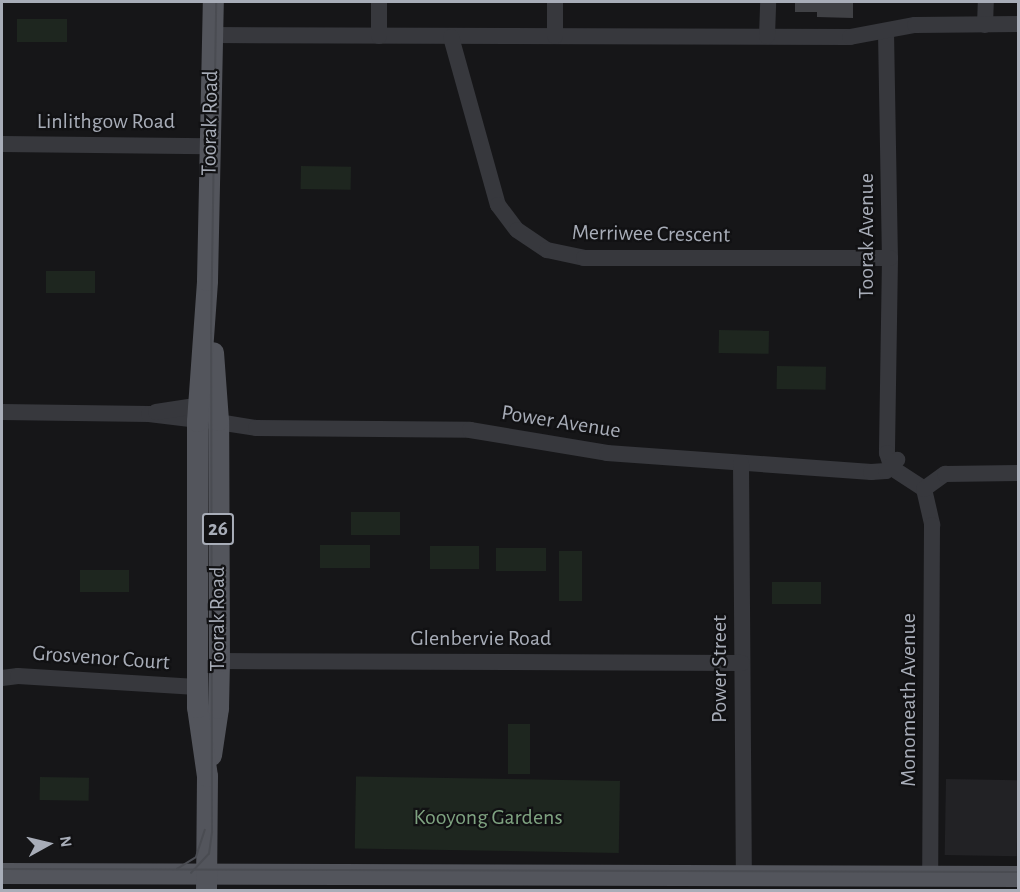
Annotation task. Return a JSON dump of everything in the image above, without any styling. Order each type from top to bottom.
[{"type":"main road","name":"Toorak Road","points":[[207,776],[218,708],[219,661],[207,280],[213,2]]},
{"type":"main road","name":"Toorak Road","points":[[206,882],[207,776],[197,687],[211,418]]},
{"type":"main road","points":[[2,873],[206,882],[653,883],[744,875],[1018,876]]},
{"type":"street","points":[[379,2],[379,36]]},
{"type":"street","points":[[555,2],[555,36]]},
{"type":"street","points":[[767,36],[768,2]]},
{"type":"street","points":[[985,25],[986,2]]},
{"type":"street","points":[[212,36],[869,36],[915,25],[1018,24]]},
{"type":"street","name":"Toorak Avenue","points":[[886,32],[892,462]]},
{"type":"street","name":"Merriwee Crescent","points":[[451,37],[451,50],[498,205],[517,230],[548,250],[584,258],[890,258]]},
{"type":"street","name":"Linlithgow Road","points":[[2,144],[209,146]]},
{"type":"street","name":"Power Avenue","points":[[2,412],[149,414],[211,418],[256,428],[470,430],[606,453],[741,463],[860,468],[881,472],[892,462]]},
{"type":"street","points":[[892,462],[928,485],[945,474],[1018,473]]},
{"type":"street","name":"Power Street","points":[[741,463],[744,875]]},
{"type":"street","name":"Monomeath Avenue","points":[[928,485],[932,525],[930,876]]},
{"type":"street","name":"Glenbervie Road","points":[[219,661],[742,663]]},
{"type":"street","name":"Grosvenor Court","points":[[2,678],[18,676],[197,687]]},
{"type":"shaded area","points":[[946,779],[1018,780],[1017,856],[945,855]]},
{"type":"green space","points":[[17,19],[67,19],[67,42],[17,42]]},
{"type":"green space","points":[[301,166],[351,167],[351,190],[301,189]]},
{"type":"green space","points":[[46,271],[95,271],[95,293],[46,293]]},
{"type":"green space","points":[[719,330],[769,331],[769,354],[719,353]]},
{"type":"green space","points":[[777,366],[826,367],[826,390],[777,389]]},
{"type":"green space","points":[[351,512],[400,512],[400,535],[351,535]]},
{"type":"green space","points":[[320,545],[370,545],[370,568],[320,568]]},
{"type":"green space","points":[[430,546],[479,546],[479,569],[430,569]]},
{"type":"green space","points":[[496,548],[546,548],[546,571],[496,571]]},
{"type":"green space","points":[[559,551],[582,551],[582,601],[559,601]]},
{"type":"green space","points":[[80,570],[129,570],[129,592],[80,592]]},
{"type":"green space","points":[[772,582],[821,582],[821,604],[772,604]]},
{"type":"green space","points":[[508,724],[530,724],[530,774],[508,774]]},
{"type":"green space","name":"Kooyong Gardens","points":[[356,776],[620,781],[619,853],[355,848]]},
{"type":"green space","points":[[40,777],[89,778],[89,801],[40,800]]},
{"type":"building","points":[[795,2],[853,2],[853,18],[817,17],[817,12],[795,12]]},
{"type":"tram line","points":[[191,873],[209,854],[212,832],[211,333],[216,2]]},
{"type":"tram line","points":[[177,869],[196,857],[205,830]]},
{"type":"tram line","points":[[2,869],[1018,872]]}]
